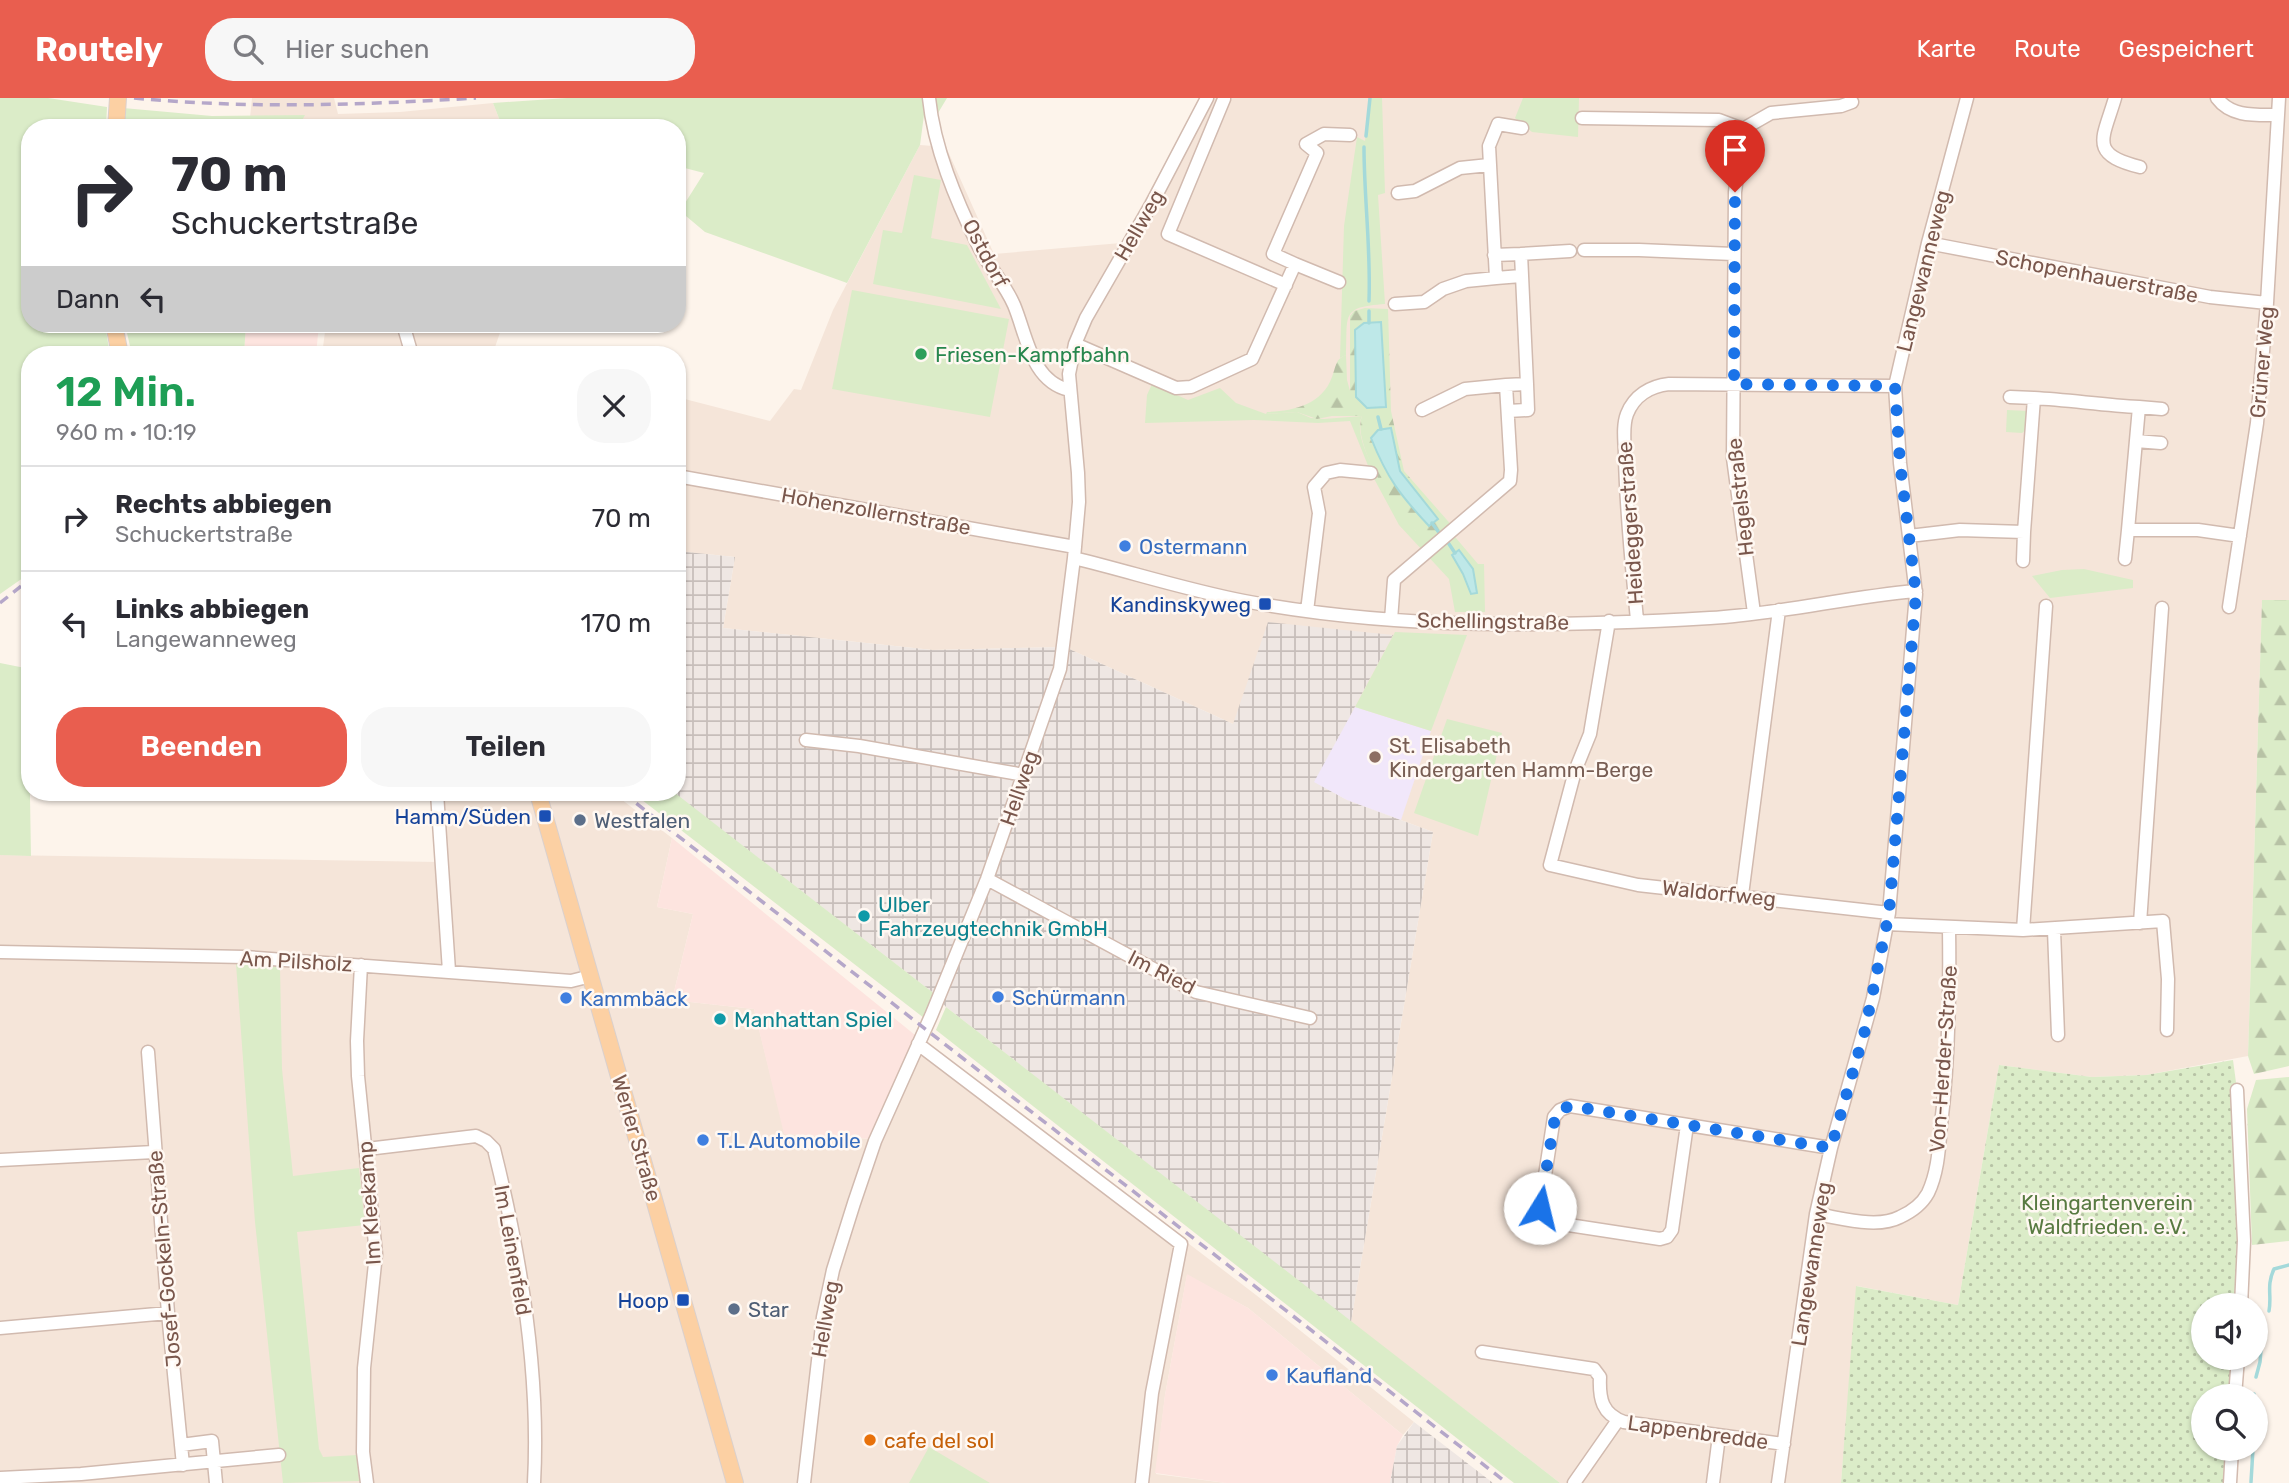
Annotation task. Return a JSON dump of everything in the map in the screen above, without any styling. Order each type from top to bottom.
[{"type":"main road","points":[[117,119],[118,98]]},
{"type":"main road","name":"Werler Straße","points":[[540,801],[735,1483]]},
{"type":"street","name":"Ostdorf","points":[[929,98],[949,177],[979,246],[1013,303],[1033,361],[1057,387],[1069,390]]},
{"type":"street","name":"Hellweg","points":[[804,1483],[823,1317],[834,1270],[876,1141],[987,879],[1060,669],[1075,552],[1079,473],[1069,390],[1075,344],[1086,318],[1151,205],[1207,98]]},
{"type":"street","name":"Langewanneweg","points":[[1778,1483],[1816,1214],[1831,1148],[1865,1030],[1888,918],[1916,592],[1900,463],[1895,386],[1928,243],[1967,98]]},
{"type":"street","points":[[2115,98],[2102,142],[2112,158],[2140,167]]},
{"type":"street","points":[[2217,98],[2223,106],[2235,113],[2277,115]]},
{"type":"street","name":"Grüner Weg","points":[[2229,607],[2257,423],[2267,303],[2278,98]]},
{"type":"street","points":[[1224,99],[1168,234],[1286,285]]},
{"type":"street","points":[[1582,118],[1719,120],[1743,129],[1771,113],[1840,106],[1853,102]]},
{"type":"street","points":[[1496,278],[1489,146],[1498,124],[1522,128]]},
{"type":"street","name":"Hegelstraße","points":[[1743,129],[1735,192],[1733,254],[1733,458],[1754,613]]},
{"type":"street","points":[[1264,275],[1317,153],[1307,144],[1324,134],[1350,135]]},
{"type":"street","points":[[1398,192],[1415,191],[1460,168],[1489,165]]},
{"type":"street","name":"Schopenhauerstraße","points":[[1928,243],[2210,298],[2267,303]]},
{"type":"street","points":[[1584,250],[1733,254]]},
{"type":"street","points":[[1494,255],[1570,251]]},
{"type":"street","points":[[1273,254],[1339,282]]},
{"type":"street","points":[[1508,411],[1528,410],[1521,254]]},
{"type":"street","points":[[1075,344],[1176,388],[1191,387],[1252,359],[1295,264]]},
{"type":"street","points":[[1395,304],[1424,302],[1443,289],[1465,281],[1521,276]]},
{"type":"street","points":[[1422,410],[1465,389],[1527,384]]},
{"type":"street","points":[[1391,620],[1394,580],[1510,481],[1506,385]]},
{"type":"street","name":"Heideggerstraße","points":[[1637,620],[1625,471],[1624,424],[1628,412],[1639,396],[1660,385],[1895,386]]},
{"type":"street","points":[[2010,397],[2081,400],[2093,405],[2162,409]]},
{"type":"street","points":[[2023,561],[2034,398]]},
{"type":"street","points":[[2125,559],[2139,407]]},
{"type":"street","points":[[2136,441],[2161,443]]},
{"type":"street","points":[[1307,611],[1319,513],[1314,487],[1326,473],[1340,470],[1371,472]]},
{"type":"street","name":"Hohenzollernstraße","points":[[686,478],[1075,552]]},
{"type":"street","points":[[1909,536],[1960,530],[2024,532]]},
{"type":"street","points":[[2128,530],[2198,530],[2240,536]]},
{"type":"street","name":"Schellingstraße","points":[[1075,552],[1243,601],[1391,620],[1476,624],[1712,618],[1916,592]]},
{"type":"street","points":[[2023,930],[2046,606]]},
{"type":"street","points":[[2140,923],[2162,608]]},
{"type":"street","points":[[1742,895],[1779,610]]},
{"type":"street","name":"Waldorfweg","points":[[1609,621],[1590,734],[1575,771],[1550,865],[1637,885],[1742,895],[1950,928],[2054,930],[2163,921],[2168,979],[2167,1030]]},
{"type":"street","points":[[806,740],[859,746],[1024,775]]},
{"type":"street","points":[[438,801],[449,971]]},
{"type":"street","name":"Im Ried","points":[[987,879],[1196,992],[1310,1018]]},
{"type":"street","name":"Von-Herder-Straße","points":[[1816,1214],[1888,1222],[1914,1209],[1929,1190],[1937,1161],[1945,1090],[1950,928]]},
{"type":"street","points":[[2054,930],[2058,1035]]},
{"type":"street","name":"Am Pilsholz","points":[[0,952],[244,957],[571,981],[591,976]]},
{"type":"street","name":"Im Kleekamp","points":[[361,965],[358,1076],[376,1254],[364,1368],[363,1452],[367,1483]]},
{"type":"street","points":[[918,1044],[1181,1244],[1152,1393],[1142,1483]]},
{"type":"street","name":"Josef-Gockeln-Straße","points":[[148,1052],[154,1152],[183,1465]]},
{"type":"street","points":[[2236,1090],[2244,1241],[2242,1293]]},
{"type":"street","points":[[1687,1125],[1669,1236],[1660,1239],[1549,1222],[1542,1216],[1540,1208],[1555,1117],[1566,1107],[1574,1106],[1831,1148]]},
{"type":"street","name":"Im Leinenfeld","points":[[367,1149],[476,1136],[494,1149],[509,1212],[528,1339],[534,1419],[534,1483]]},
{"type":"street","points":[[0,1160],[154,1152]]},
{"type":"street","points":[[0,1328],[168,1313]]},
{"type":"street","name":"Lappenbredde","points":[[1482,1352],[1594,1370],[1600,1377],[1600,1400],[1607,1412],[1618,1420],[1784,1444]]},
{"type":"street","points":[[1574,1483],[1618,1420]]},
{"type":"street","points":[[1713,1483],[1719,1436]]},
{"type":"street","points":[[181,1445],[212,1441],[216,1483]]},
{"type":"street","points":[[0,1478],[81,1479],[279,1455]]},
{"type":"street","points":[[2230,1483],[2231,1461]]},
{"type":"shaded area","points":[[252,98],[334,98],[338,114],[400,112],[493,103],[499,119],[250,119]]},
{"type":"shaded area","points":[[1201,98],[2289,98],[2289,600],[2262,601],[2248,1056],[2146,1075],[2092,1077],[1999,1065],[1958,1305],[1857,1286],[1841,1483],[1560,1483],[1351,1322],[1433,832],[1347,800],[1233,724],[1065,647],[933,650],[723,628],[735,557],[686,552],[686,399],[770,421],[794,389],[801,390],[833,310],[920,145],[946,147],[994,254],[1121,243]]},
{"type":"shaded area","points":[[245,333],[318,333],[317,346],[245,346]]},
{"type":"shaded area","points":[[325,333],[500,333],[495,346],[323,346]]},
{"type":"shaded area","points":[[686,552],[735,557],[723,628],[933,650],[1065,647],[1233,724],[1268,622],[1393,635],[1315,782],[1347,800],[1433,832],[1351,1322],[946,1007],[936,995],[684,801]]},
{"type":"shaded area","name":"St. Elisabeth Kindergarten Hamm-Berge","points":[[1355,707],[1431,731],[1401,820],[1347,800],[1314,782]]},
{"type":"shaded area","points":[[434,801],[623,801],[672,838],[657,907],[693,914],[672,1000],[754,1009],[785,1134],[873,1139],[915,1035],[1256,1295],[1414,1422],[1403,1435],[1248,1308],[1187,1275],[1165,1395],[1156,1474],[1226,1483],[0,1483],[0,855],[438,862]]},
{"type":"shaded area","points":[[672,838],[915,1035],[874,1139],[784,1134],[754,1009],[672,1000],[693,914],[657,907]]},
{"type":"shaded area","points":[[1187,1274],[1248,1308],[1403,1435],[1397,1446],[1390,1483],[1226,1483],[1155,1473],[1165,1395]]},
{"type":"shaded area","points":[[1414,1422],[1493,1483],[1390,1483],[1397,1446]]},
{"type":"green space","points":[[0,98],[48,98],[107,107],[106,119],[21,119],[21,333],[106,333],[109,346],[21,346],[21,579],[0,594]]},
{"type":"green space","points":[[567,98],[947,98],[938,113],[924,115],[920,145],[847,283],[705,232],[686,216],[686,202],[704,173],[686,168],[686,119],[499,119],[493,103]]},
{"type":"green space","points":[[1370,98],[1382,98],[1385,193],[1378,195],[1385,304],[1370,305],[1353,311],[1347,322],[1346,355],[1340,358],[1344,226],[1357,137],[1365,141]]},
{"type":"green space","points":[[1523,98],[1579,98],[1578,137],[1532,132],[1515,118]]},
{"type":"green space","points":[[123,108],[212,116],[305,115],[303,119],[123,119]]},
{"type":"green space","points":[[914,175],[941,180],[931,238],[967,245],[1001,309],[873,284],[883,230],[902,233]]},
{"type":"green space","name":"Friesen-Kampfbahn","points":[[852,290],[1009,319],[990,417],[832,389]]},
{"type":"green space","points":[[1365,308],[1388,309],[1391,411],[1404,471],[1454,528],[1433,545],[1407,522],[1377,477],[1363,443],[1360,428],[1362,416],[1317,419],[1297,412],[1266,414],[1296,408],[1314,400],[1327,387],[1338,361],[1346,355],[1350,391],[1350,316],[1354,311]]},
{"type":"green space","points":[[127,333],[245,333],[245,346],[130,346]]},
{"type":"green space","points":[[1152,384],[1188,400],[1220,388],[1236,403],[1266,414],[1297,412],[1311,418],[1324,419],[1362,416],[1360,428],[1369,459],[1388,492],[1416,531],[1450,531],[1478,564],[1484,564],[1485,612],[1455,612],[1449,579],[1399,525],[1371,473],[1350,421],[1145,423],[1147,395]]},
{"type":"green space","points":[[2007,410],[2028,411],[2026,430],[2022,433],[2006,432]]},
{"type":"green space","points":[[2084,569],[2133,580],[2133,588],[2050,598],[2032,576]]},
{"type":"green space","points":[[2262,600],[2289,600],[2289,1066],[2254,1074],[2248,1056]]},
{"type":"green space","points":[[1395,632],[1467,635],[1431,731],[1355,707]]},
{"type":"green space","points":[[0,663],[21,667],[21,801],[30,801],[31,856],[0,855]]},
{"type":"green space","points":[[1447,719],[1502,733],[1478,836],[1414,813]]},
{"type":"green space","points":[[643,801],[685,801],[936,995],[924,1018]]},
{"type":"green space","points":[[236,964],[280,967],[282,1069],[293,1176],[359,1168],[365,1225],[297,1232],[319,1449],[323,1457],[357,1455],[359,1481],[283,1483],[255,1222]]},
{"type":"green space","points":[[946,1007],[1560,1483],[1514,1483],[936,1030]]},
{"type":"green space","name":"Kleingartenverein Waldfrieden. e.V.","points":[[2233,1060],[2237,1090],[2237,1293],[2191,1293],[2191,1370],[2236,1370],[2235,1384],[2191,1384],[2191,1461],[2229,1461],[2227,1483],[1841,1483],[1856,1286],[1958,1305],[1999,1065],[2092,1077],[2146,1075]]},
{"type":"green space","points":[[2289,1077],[2289,1241],[2252,1245],[2247,1109],[2256,1080]]},
{"type":"green space","points":[[929,1447],[990,1483],[909,1483]]},
{"type":"water","points":[[1381,322],[1386,407],[1367,408],[1356,397],[1355,330],[1364,323]]},
{"type":"water","points":[[1391,428],[1400,471],[1438,519],[1429,526],[1395,485],[1371,438],[1378,430]]},
{"type":"water","points":[[1459,550],[1473,569],[1477,593],[1471,594],[1452,555]]},
{"type":"waterway","points":[[1366,136],[1370,98]]},
{"type":"waterway","points":[[1364,147],[1369,301]]},
{"type":"waterway","points":[[1369,311],[1369,323]]},
{"type":"waterway","points":[[1378,417],[1381,429]]},
{"type":"waterway","points":[[1432,523],[1440,534]]},
{"type":"waterway","points":[[1447,541],[1455,553]]},
{"type":"waterway","points":[[2269,1311],[2270,1280],[2274,1269],[2289,1265]]},
{"type":"waterway","points":[[2256,1377],[2258,1370]]},
{"type":"waterway","points":[[2251,1482],[2252,1461]]},
{"type":"railway","points":[[134,98],[219,104],[305,105],[476,98]]},
{"type":"railway","points":[[0,603],[21,586]]},
{"type":"railway","points":[[633,801],[1507,1483]]},
{"type":"place","name":"Friesen-Kampfbahn","points":[[921,354]]},
{"type":"place","name":"Ostermann","points":[[1125,546]]},
{"type":"place","name":"Kandinskyweg","points":[[1265,604]]},
{"type":"place","name":"St. Elisabeth Kindergarten Hamm-Berge","points":[[1375,757]]},
{"type":"place","name":"Hamm/Süden","points":[[545,816]]},
{"type":"place","name":"Westfalen","points":[[580,820]]},
{"type":"place","name":"Ulber Fahrzeugtechnik GmbH","points":[[864,916]]},
{"type":"place","name":"Schürmann","points":[[998,997]]},
{"type":"place","name":"Kammbäck","points":[[566,998]]},
{"type":"place","name":"Manhattan Spiel","points":[[720,1019]]},
{"type":"place","name":"T.L Automobile","points":[[703,1140]]},
{"type":"place","name":"Hoop","points":[[683,1300]]},
{"type":"place","name":"Star","points":[[734,1309]]},
{"type":"place","name":"Kaufland","points":[[1272,1375]]},
{"type":"place","name":"cafe del sol","points":[[870,1440]]},
{"type":"route","points":[[1540,1208],[1555,1117],[1560,1110],[1570,1106],[1831,1148],[1865,1030],[1881,957],[1889,913],[1916,607],[1900,463],[1895,386],[1734,384],[1735,192]]}]
